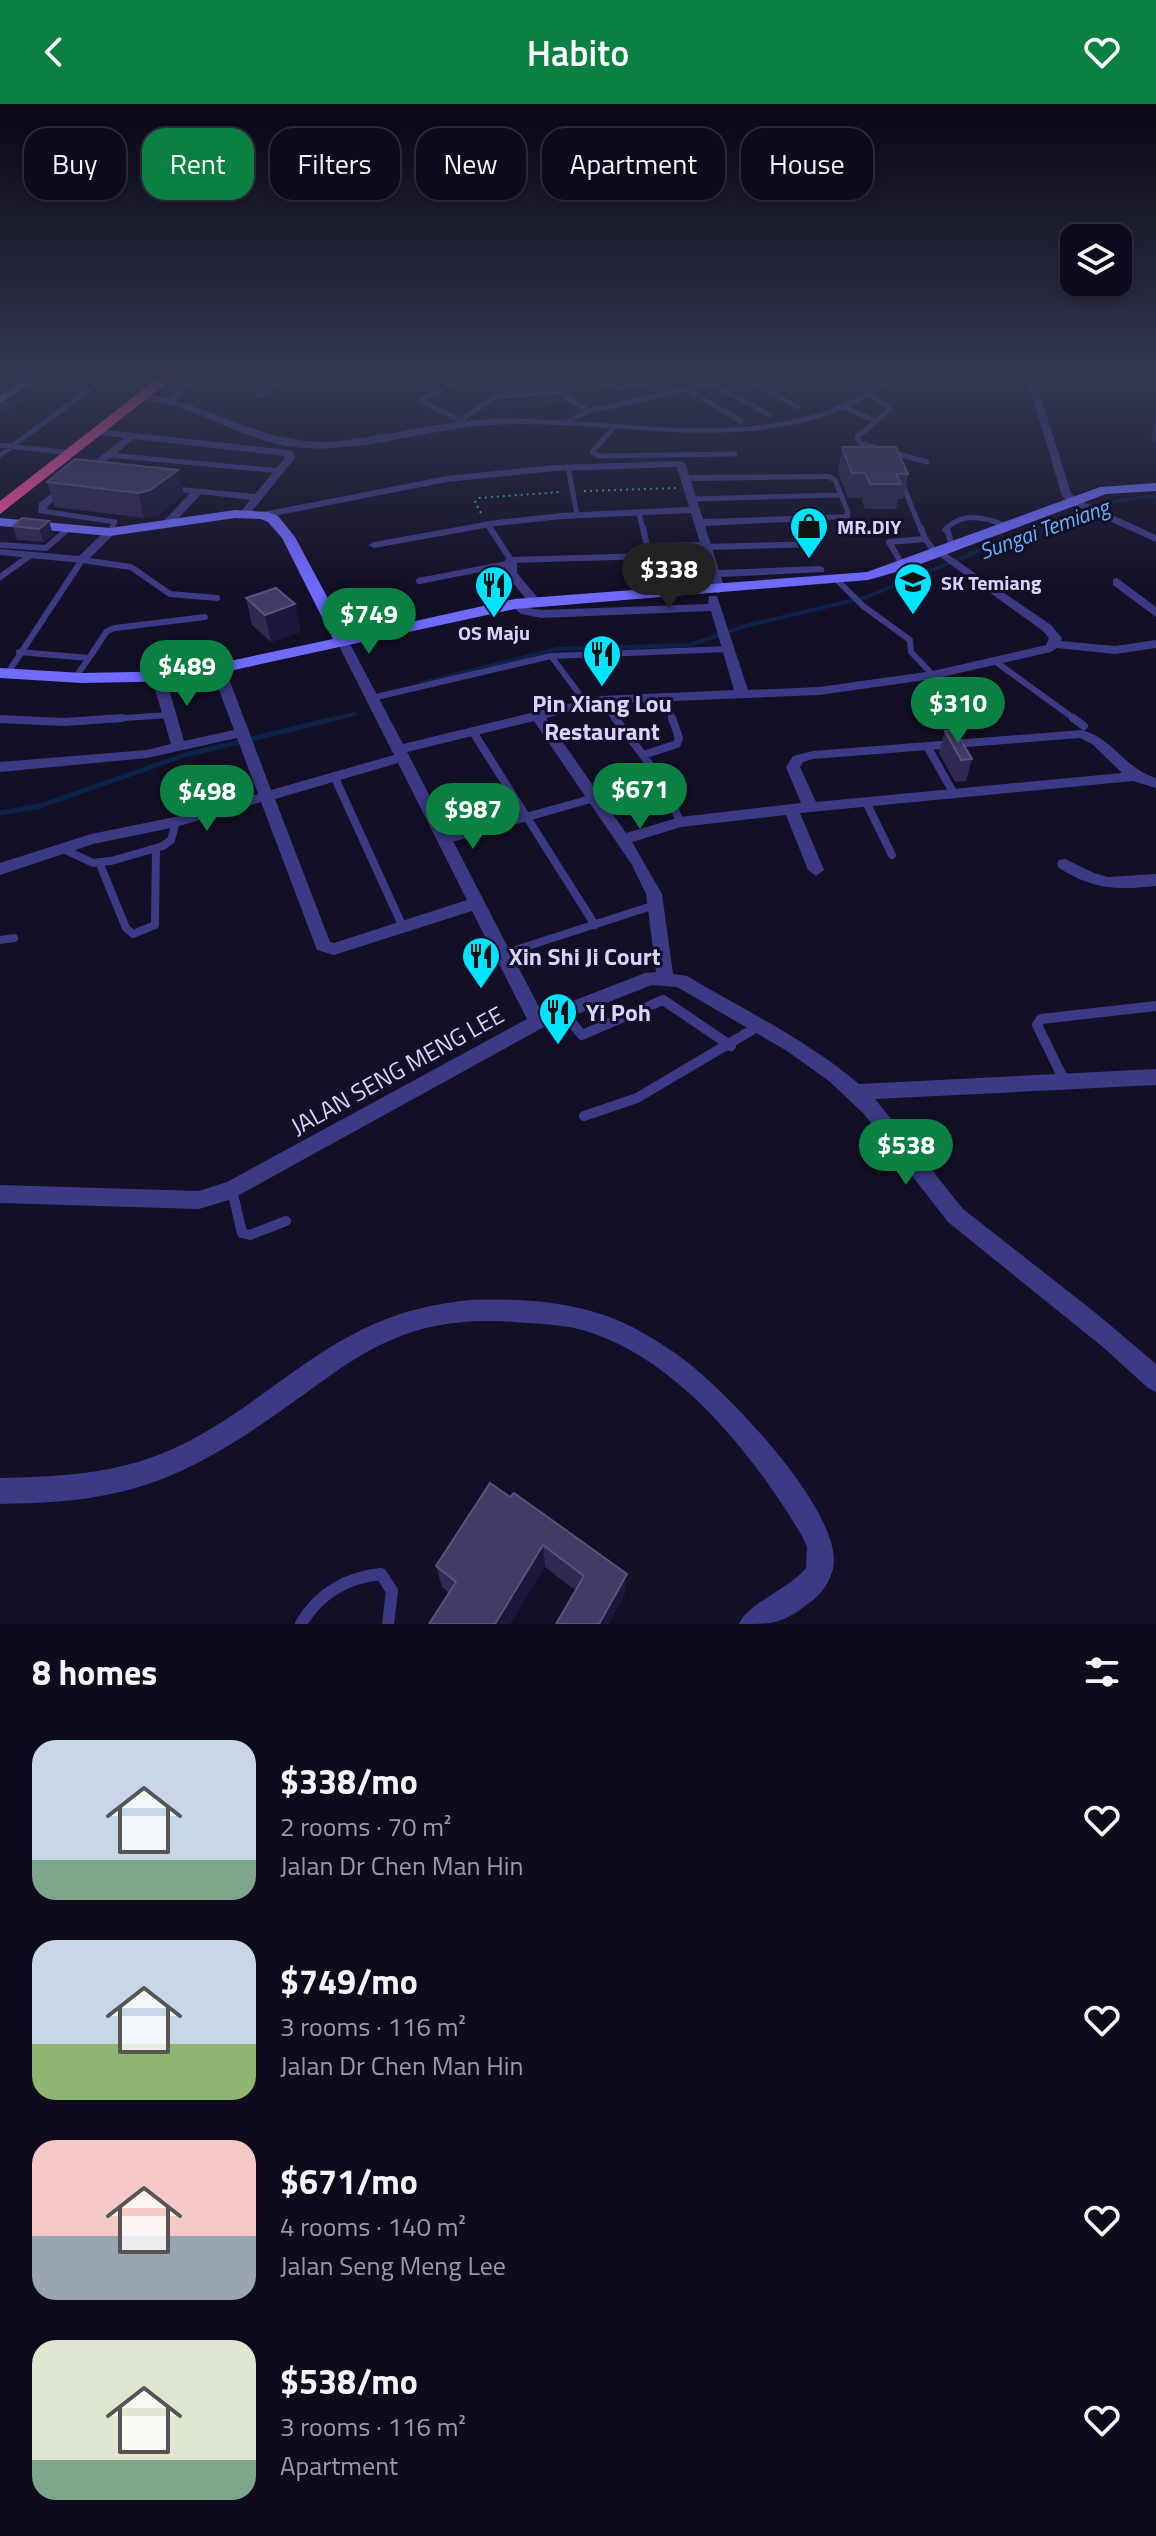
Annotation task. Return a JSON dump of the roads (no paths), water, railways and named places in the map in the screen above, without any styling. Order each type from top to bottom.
[{"type":"highway","points":[[1,520],[76,449]]},
{"type":"street","points":[[42,511],[43,505],[116,449]]},
{"type":"street","points":[[245,513],[290,458],[288,453],[251,449]]},
{"type":"street","points":[[1052,449],[1066,494],[1156,539]]},
{"type":"street","points":[[447,479],[680,460],[705,546],[716,607],[742,693]]},
{"type":"street","points":[[263,515],[498,466],[537,462]]},
{"type":"street","points":[[685,478],[827,476]]},
{"type":"street","points":[[80,477],[95,479]]},
{"type":"street","points":[[154,486],[256,497]]},
{"type":"street","points":[[714,584],[838,581],[903,566],[1006,526],[1080,503],[1105,490],[1156,487]]},
{"type":"street","points":[[166,525],[198,491]]},
{"type":"street","points":[[374,545],[487,524],[577,515],[695,511],[846,516]]},
{"type":"street","points":[[1,520],[110,532],[245,513],[273,519],[288,537],[333,618],[538,1022]]},
{"type":"street","points":[[0,552],[82,560],[110,532]]},
{"type":"street","points":[[944,552],[1047,628],[1056,638],[1055,644]]},
{"type":"street","points":[[511,562],[511,573],[534,601]]},
{"type":"street","points":[[4,674],[159,679],[219,671],[515,604],[657,592],[820,570]]},
{"type":"street","points":[[1117,582],[1156,613]]},
{"type":"street","points":[[515,604],[525,611],[541,614],[716,607]]},
{"type":"street","points":[[333,618],[355,629],[387,632]]},
{"type":"street","points":[[304,651],[327,638],[333,618]]},
{"type":"street","points":[[0,869],[91,839],[176,822],[473,732],[594,701],[819,691],[933,675],[996,662],[1055,644],[1115,650],[1156,644]]},
{"type":"street","points":[[219,671],[323,946],[334,949],[477,903]]},
{"type":"street","points":[[159,679],[179,747]]},
{"type":"street","points":[[537,715],[639,864],[656,905],[665,977],[681,981],[830,1071],[856,1092],[970,1229],[1121,1345],[1156,1380]]},
{"type":"street","points":[[811,808],[793,767],[798,759],[1082,734],[1097,741],[1134,776]]},
{"type":"street","points":[[0,767],[147,754],[179,747],[245,740]]},
{"type":"street","points":[[622,840],[680,822],[791,809],[1134,776],[1156,783]]},
{"type":"street","points":[[791,809],[816,870]]},
{"type":"street","points":[[1065,864],[1090,880],[1110,886],[1156,880]]},
{"type":"street","name":"JALAN SENG MENG LEE","points":[[0,1194],[199,1200],[232,1190],[538,1022],[651,978],[665,977]]},
{"type":"street","points":[[856,1092],[1156,1077]]},
{"type":"street","points":[[0,1491],[70,1491],[123,1481],[176,1462],[221,1439],[347,1351],[381,1332],[418,1319],[500,1309],[564,1316],[629,1336],[665,1358],[693,1382],[754,1449],[817,1534],[823,1563],[816,1583],[753,1624]]},
{"type":"lane","points":[[37,449],[71,453]]},
{"type":"lane","points":[[595,449],[592,452],[599,456],[680,460],[735,454]]},
{"type":"lane","points":[[881,449],[927,462]]},
{"type":"lane","points":[[109,455],[280,471]]},
{"type":"lane","points":[[568,467],[577,515]]},
{"type":"lane","points":[[897,470],[925,539],[944,552]]},
{"type":"lane","points":[[827,476],[835,480],[848,512],[846,516]]},
{"type":"lane","points":[[695,511],[840,495]]},
{"type":"lane","points":[[42,511],[115,522],[110,532]]},
{"type":"lane","points":[[639,513],[657,592]]},
{"type":"lane","points":[[944,552],[945,530],[952,523],[982,515],[1006,526]]},
{"type":"lane","points":[[487,524],[511,562]]},
{"type":"lane","points":[[0,545],[46,548],[69,528]]},
{"type":"lane","points":[[903,566],[889,542],[925,539]]},
{"type":"lane","points":[[647,546],[818,544]]},
{"type":"lane","points":[[0,577],[31,555]]},
{"type":"lane","points":[[419,581],[511,562],[649,556]]},
{"type":"lane","points":[[4,674],[82,560],[131,567],[170,594],[217,598]]},
{"type":"lane","points":[[838,581],[856,603],[886,619],[910,640],[911,652],[933,675]]},
{"type":"lane","points":[[75,678],[107,631],[205,617]]},
{"type":"lane","points":[[372,698],[551,656],[725,639]]},
{"type":"lane","points":[[19,652],[89,658]]},
{"type":"lane","points":[[551,656],[643,755],[664,783],[680,822]]},
{"type":"lane","points":[[996,662],[1084,726]]},
{"type":"lane","points":[[643,755],[677,744],[679,738],[664,696]]},
{"type":"lane","points":[[0,719],[64,722],[170,715]]},
{"type":"lane","points":[[473,732],[595,925]]},
{"type":"lane","points":[[927,746],[954,794]]},
{"type":"lane","points":[[334,776],[403,927]]},
{"type":"lane","points":[[445,840],[594,798]]},
{"type":"lane","points":[[866,802],[892,855]]},
{"type":"lane","points":[[63,849],[99,862],[156,848],[171,840],[176,822]]},
{"type":"lane","points":[[99,862],[126,928],[133,934],[141,933],[155,925],[156,848]]},
{"type":"lane","points":[[503,954],[656,905]]},
{"type":"lane","points":[[0,940],[14,938]]},
{"type":"lane","points":[[563,1012],[582,1035],[663,1000],[731,1046]]},
{"type":"lane","points":[[1065,1082],[1037,1025],[1041,1019],[1156,1006]]},
{"type":"lane","points":[[584,1116],[637,1098],[731,1046],[757,1027]]},
{"type":"lane","points":[[232,1190],[242,1233],[250,1235],[286,1221]]},
{"type":"lane","points":[[301,1624],[324,1594],[366,1574],[381,1574],[391,1584],[393,1601],[388,1624]]},
{"type":"waterway","name":"Sungai Temiang","points":[[1030,530],[1107,504],[1156,496]]},
{"type":"waterway","name":"Sungai Temiang","points":[[1030,530],[1034,528]]},
{"type":"waterway","name":"Sungai Temiang","points":[[422,683],[557,649],[690,645],[745,626],[867,597],[1030,530]]},
{"type":"waterway","name":"Sungai Temiang","points":[[329,720],[355,714]]},
{"type":"waterway","name":"Sungai Temiang","points":[[0,813],[40,806],[185,755],[338,718]]},
{"type":"place","name":"MR.DIY","points":[[809,560]]},
{"type":"place","name":"SK Temiang","points":[[913,616]]},
{"type":"place","name":"OS Maju","points":[[494,619]]},
{"type":"place","name":"Pin Xiang Lou Restaurant","points":[[602,688]]},
{"type":"place","name":"Xin Shi Ji Court","points":[[481,990]]},
{"type":"place","name":"Yi Poh","points":[[558,1046]]}]
